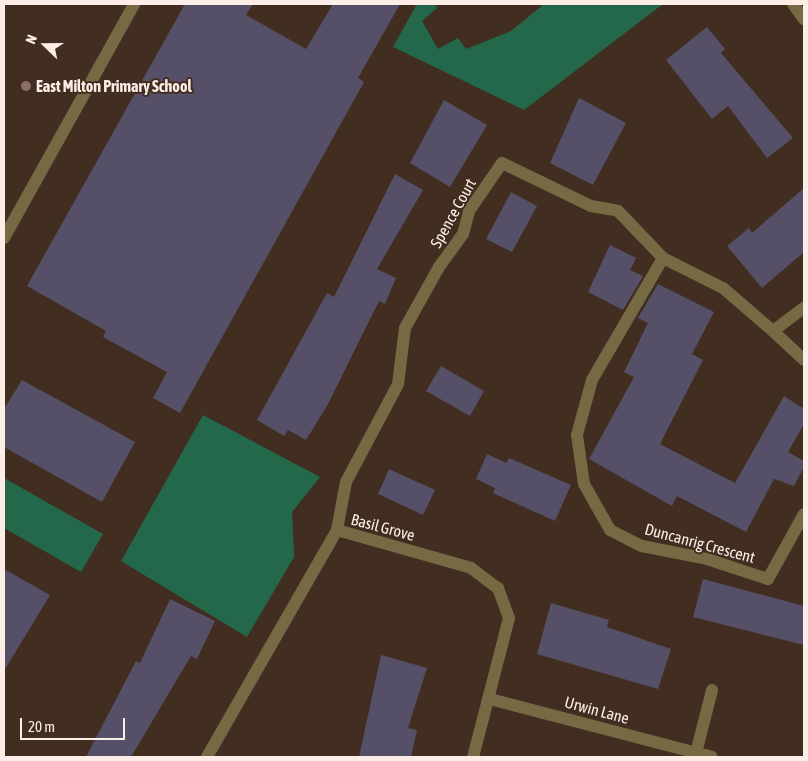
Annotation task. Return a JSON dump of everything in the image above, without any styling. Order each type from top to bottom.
[{"type":"street","points":[[4,238],[134,4]]},
{"type":"street","points":[[792,4],[804,18]]},
{"type":"street","name":"Spence Court","points":[[337,530],[346,482],[398,384],[405,328],[439,267],[463,234],[469,211],[502,163],[591,206],[618,211],[664,258],[723,288],[773,331]]},
{"type":"street","name":"Duncanrig Crescent","points":[[664,258],[592,380],[577,435],[584,484],[610,530],[642,546],[707,559],[768,579],[804,514]]},
{"type":"street","points":[[804,308],[773,331],[804,360]]},
{"type":"street","name":"Basil Grove","points":[[207,757],[337,530],[472,568],[498,588],[509,618],[490,699],[473,757]]},
{"type":"street","points":[[696,753],[712,690]]},
{"type":"street","name":"Urwin Lane","points":[[490,699],[712,757]]},
{"type":"green space","points":[[417,4],[434,4],[437,8],[422,21],[438,49],[458,38],[466,49],[511,31],[544,4],[663,4],[524,110],[393,47]]},
{"type":"green space","points":[[203,415],[320,477],[292,512],[294,557],[247,637],[121,561]]},
{"type":"green space","points":[[4,478],[103,534],[81,572],[4,528]]},
{"type":"building","points":[[185,4],[253,4],[246,15],[306,49],[333,4],[400,4],[358,78],[364,82],[180,413],[153,398],[167,372],[103,337],[106,331],[27,286]]},
{"type":"building","points":[[707,27],[725,49],[721,53],[793,138],[767,158],[728,106],[712,119],[666,60]]},
{"type":"building","points":[[579,98],[626,123],[593,185],[550,163]]},
{"type":"building","points":[[444,100],[487,125],[450,187],[410,163]]},
{"type":"building","points":[[395,174],[423,190],[377,269],[396,278],[385,304],[379,301],[327,406],[306,440],[288,430],[284,436],[257,420],[327,293],[334,297]]},
{"type":"building","points":[[804,188],[804,252],[762,288],[727,246],[749,228],[752,233]]},
{"type":"building","points":[[511,192],[537,206],[512,252],[486,239]]},
{"type":"building","points":[[610,245],[636,258],[630,270],[643,276],[623,310],[588,292]]},
{"type":"building","points":[[658,284],[714,312],[692,354],[703,360],[660,444],[735,483],[784,396],[804,409],[804,424],[788,452],[804,461],[804,467],[794,486],[774,479],[746,532],[677,496],[672,506],[589,459],[634,377],[624,372],[648,323],[638,318]]},
{"type":"building","points":[[441,366],[484,391],[470,416],[426,391]]},
{"type":"building","points":[[22,380],[135,442],[102,502],[4,447],[4,409]]},
{"type":"building","points":[[487,454],[506,463],[509,458],[571,485],[555,521],[493,493],[495,488],[476,479]]},
{"type":"building","points":[[389,469],[435,490],[423,515],[378,494]]},
{"type":"building","points":[[4,569],[50,595],[4,671]]},
{"type":"building","points":[[703,579],[804,606],[804,645],[693,617]]},
{"type":"building","points":[[170,599],[215,621],[197,659],[191,656],[131,757],[86,757],[136,661],[140,663]]},
{"type":"building","points":[[551,603],[609,620],[607,627],[671,649],[658,689],[537,654]]},
{"type":"building","points":[[381,655],[427,668],[408,728],[417,730],[411,757],[359,757]]},
{"type":"place","name":"East Milton Primary School","points":[[26,86]]}]
